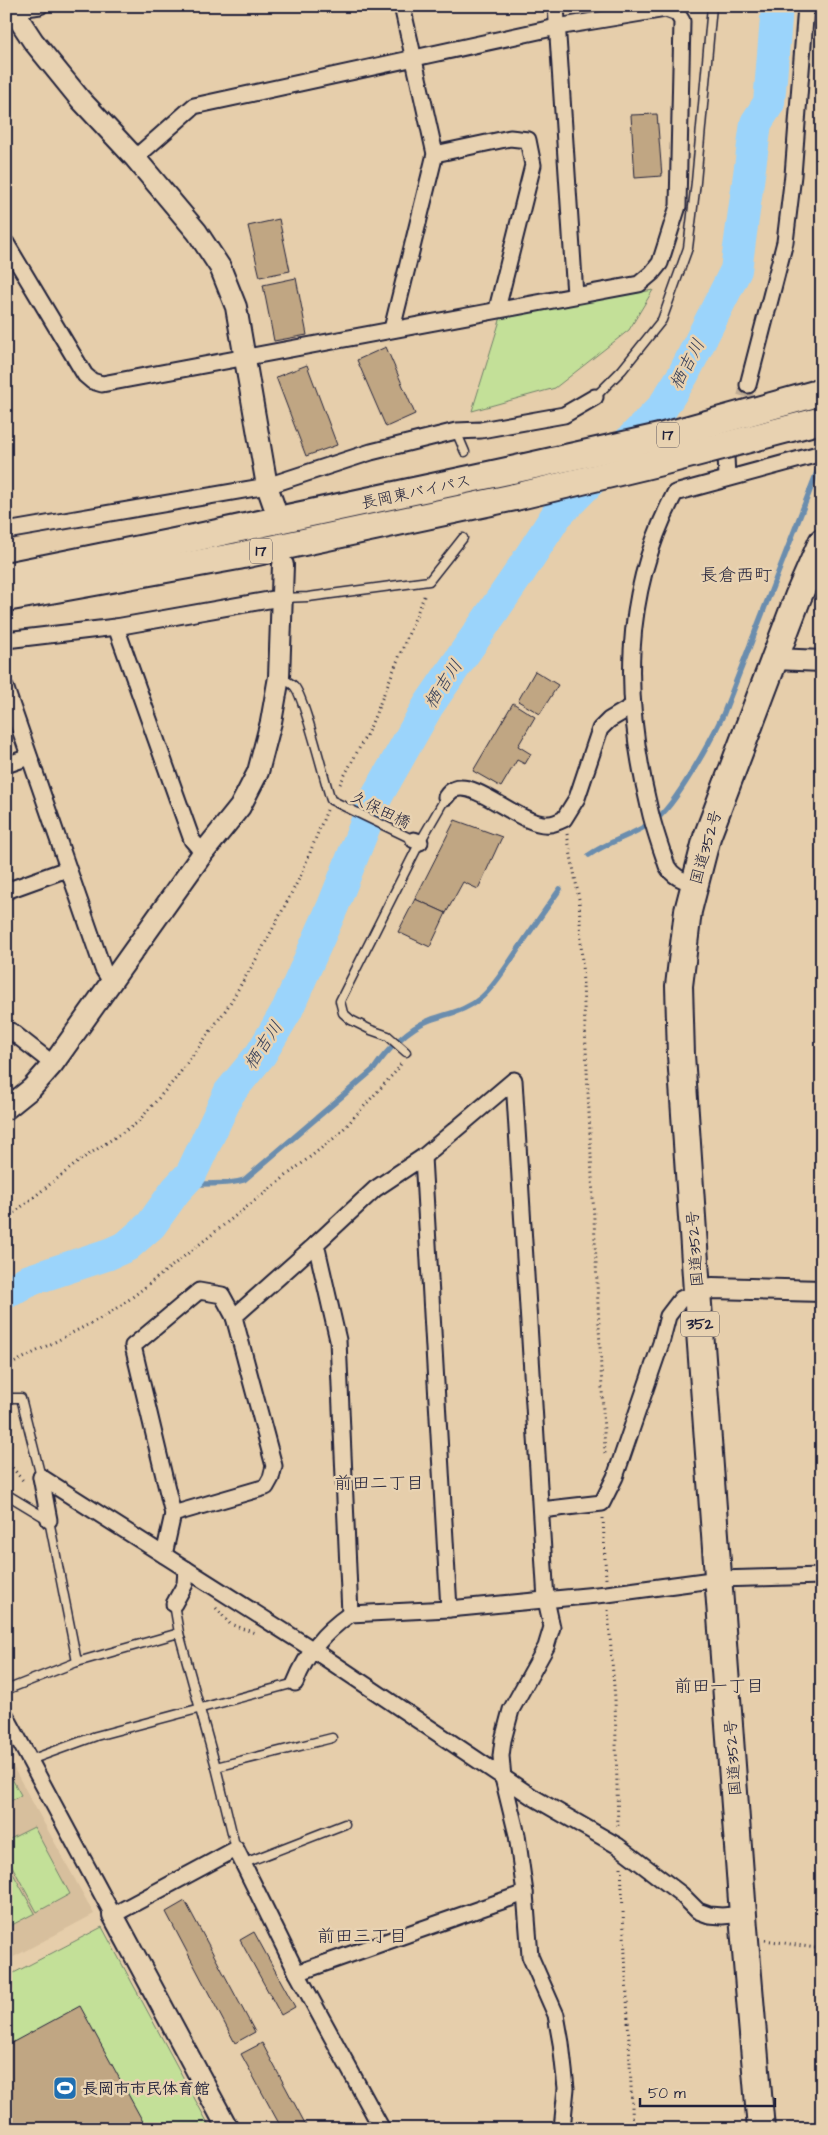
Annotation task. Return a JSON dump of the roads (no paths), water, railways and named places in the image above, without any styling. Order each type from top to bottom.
[{"type":"highway","name":"長岡東バイパス","points":[[6,576],[194,538],[660,437],[822,392]]},
{"type":"highway","name":"長岡東バイパス","points":[[6,598],[238,556],[515,497],[661,462],[822,420]]},
{"type":"highway","name":"国道352号","points":[[761,2129],[697,1290],[681,1055],[679,986],[688,911],[707,837],[721,795],[798,597],[822,542]]},
{"type":"highway","name":"17","points":[[6,566],[110,554]]},
{"type":"street","points":[[40,6],[10,10],[33,42],[80,99],[135,158],[197,232],[220,267],[236,307],[268,486],[274,506]]},
{"type":"street","points":[[392,329],[435,154],[402,6]]},
{"type":"street","points":[[556,6],[575,295]]},
{"type":"street","points":[[748,385],[786,242],[806,6]]},
{"type":"street","points":[[6,243],[79,366],[92,381],[102,384],[245,359],[496,309],[639,284],[652,273],[660,262],[678,206],[682,21],[677,13],[666,9],[557,26],[194,106],[135,158]]},
{"type":"street","points":[[435,154],[510,138],[528,140],[533,165],[496,309]]},
{"type":"street","points":[[6,531],[268,486],[371,452],[456,432],[481,430],[564,415],[596,397]]},
{"type":"street","points":[[694,884],[671,873],[650,814],[640,769],[631,708],[630,652],[642,576],[657,527],[674,493],[727,477],[822,453]]},
{"type":"street","points":[[726,456],[727,477]]},
{"type":"street","points":[[6,1109],[32,1088],[53,1064],[203,854],[240,806],[258,772],[271,722],[279,677],[282,565]]},
{"type":"street","points":[[6,640],[116,627],[280,598]]},
{"type":"street","points":[[116,627],[192,840],[203,854]]},
{"type":"street","points":[[775,659],[822,661]]},
{"type":"street","points":[[6,689],[67,869],[104,969],[112,983]]},
{"type":"street","points":[[446,797],[454,789],[474,791],[533,822],[549,824],[564,819],[571,810],[576,798],[600,729],[609,720],[631,708]]},
{"type":"street","points":[[6,765],[29,757]]},
{"type":"street","points":[[6,891],[67,869]]},
{"type":"street","points":[[6,1030],[10,1031],[53,1064]]},
{"type":"street","points":[[234,1318],[375,1189],[423,1158],[514,1080],[546,1600],[552,1627],[546,1647],[511,1710],[502,1740],[503,1778],[517,1835],[525,1893],[530,1956],[541,1986],[556,2014],[561,2043],[566,2088],[562,2129]]},
{"type":"street","points":[[423,1158],[449,1609]]},
{"type":"street","points":[[316,1244],[338,1340],[350,1614]]},
{"type":"street","points":[[541,1510],[602,1503],[615,1478],[661,1343],[668,1316],[681,1299],[697,1290],[712,1288],[822,1291]]},
{"type":"street","points":[[164,1555],[173,1514],[133,1346],[199,1291],[222,1295],[234,1318],[274,1466],[272,1478],[266,1487],[173,1514]]},
{"type":"street","points":[[42,1477],[49,1520]]},
{"type":"street","points":[[42,1477],[312,1649],[531,1796],[618,1846],[680,1894],[698,1911],[744,1925]]},
{"type":"street","points":[[174,1604],[185,1584],[186,1570]]},
{"type":"street","points":[[295,1683],[304,1661],[312,1649],[340,1621],[350,1614],[449,1609],[546,1600],[719,1579],[822,1576]]},
{"type":"street","points":[[6,1716],[228,2129]]},
{"type":"street","points":[[113,1915],[236,1850],[297,1973],[382,2129]]},
{"type":"street","points":[[297,1973],[525,1893]]},
{"type":"lane","points":[[596,397],[622,370],[662,320],[688,248],[712,6]]},
{"type":"lane","points":[[456,432],[465,452]]},
{"type":"lane","points":[[280,598],[308,598],[429,581],[463,538]]},
{"type":"lane","name":"久保田橋","points":[[279,677],[296,687],[303,703],[323,779],[334,802],[417,841]]},
{"type":"lane","points":[[406,1052],[388,1036],[351,1020],[342,1013],[340,1001],[417,841],[446,797]]},
{"type":"lane","points":[[6,1398],[21,1398],[42,1477]]},
{"type":"lane","points":[[6,1494],[49,1520],[77,1662]]},
{"type":"lane","points":[[174,1604],[179,1633],[201,1708],[236,1850]]},
{"type":"lane","points":[[6,1690],[77,1662],[179,1633]]},
{"type":"lane","points":[[30,1760],[96,1736],[295,1683]]},
{"type":"lane","points":[[216,1768],[332,1738]]},
{"type":"lane","points":[[242,1864],[345,1824]]},
{"type":"waterway","name":"栖吉川","points":[[6,1293],[27,1281],[109,1254],[127,1246],[151,1225],[176,1190],[191,1174],[229,1093],[261,1054],[287,1010],[333,906],[376,798],[428,706],[556,516],[662,408],[683,375],[736,270],[756,123],[769,103],[777,6]]},
{"type":"waterway","points":[[589,855],[654,821],[672,802],[692,772],[723,715],[819,467]]},
{"type":"waterway","points":[[176,1190],[190,1185],[231,1183],[244,1180],[374,1069],[385,1054],[406,1034],[430,1020],[464,1009],[476,1002],[492,987],[501,975],[560,889]]},
{"type":"tunnel","points":[[738,419],[748,385]]},
{"type":"place","name":"長岡市市民体育館","points":[[65,2088]]},
{"type":"district","name":"長倉西町","points":[[736,575]]},
{"type":"district","name":"前田二丁目","points":[[379,1483]]},
{"type":"district","name":"前田一丁目","points":[[719,1686]]},
{"type":"district","name":"前田三丁目","points":[[362,1936]]}]
